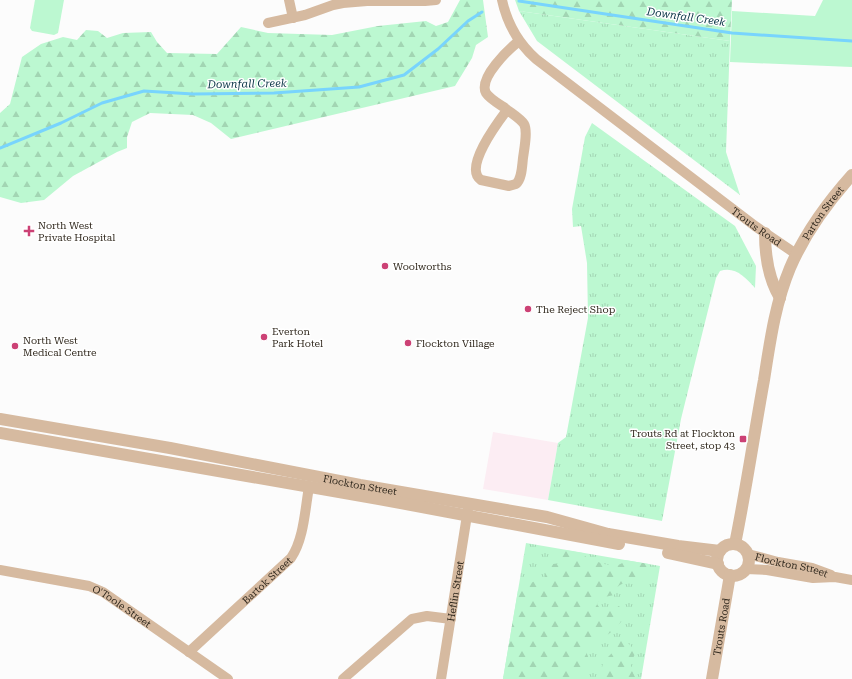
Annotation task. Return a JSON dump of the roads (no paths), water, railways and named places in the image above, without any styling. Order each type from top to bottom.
[{"type":"street","points":[[289,0],[293,18]]},
{"type":"street","points":[[268,23],[293,18],[343,3],[367,1],[425,2],[436,0]]},
{"type":"street","name":"Trouts Road","points":[[502,0],[507,17],[519,41],[536,59],[765,233],[796,254]]},
{"type":"street","points":[[507,110],[480,153],[476,163],[475,172],[481,180],[511,186],[516,184],[520,178],[525,129],[522,122],[507,110],[487,94],[485,91],[485,84],[487,77],[501,58],[519,41]]},
{"type":"street","name":"Parton Street","points":[[796,254],[821,212],[852,175]]},
{"type":"street","points":[[765,233],[765,252],[772,286],[780,298]]},
{"type":"street","points":[[735,544],[773,328],[780,298],[796,254]]},
{"type":"street","name":"Flockton Street","points":[[0,419],[170,448],[346,482],[598,540],[676,554],[718,564]]},
{"type":"street","name":"Flockton Street","points":[[0,433],[309,487],[468,510],[547,517],[608,534],[688,548],[720,551]]},
{"type":"street","name":"Bartok Street","points":[[189,652],[291,558],[300,540],[309,487]]},
{"type":"street","name":"Heflin Street","points":[[441,679],[468,510]]},
{"type":"street","points":[[735,544],[743,548],[748,554],[749,560],[746,569],[739,574],[730,575],[722,572],[718,564],[718,555],[720,551],[726,545],[735,544]]},
{"type":"street","name":"Flockton Street","points":[[748,554],[778,562],[812,568],[835,577],[852,580]]},
{"type":"street","name":"Flockton Street","points":[[746,569],[767,570],[812,578],[835,577]]},
{"type":"street","name":"O'Toole Street","points":[[0,570],[82,584],[96,588],[228,679]]},
{"type":"street","name":"Trouts Road","points":[[712,679],[730,575]]},
{"type":"street","points":[[343,679],[412,619],[427,616],[451,619]]},
{"type":"waterway","name":"Downfall Creek","points":[[519,1],[732,33],[852,41]]},
{"type":"waterway","name":"Downfall Creek","points":[[0,148],[61,123],[102,103],[144,91],[193,94],[274,93],[359,87],[404,75],[438,49],[468,21],[482,12]]},
{"type":"place","name":"North West Private Hospital","points":[[29,231]]},
{"type":"place","name":"Woolworths","points":[[385,266]]},
{"type":"place","name":"The Reject Shop","points":[[528,309]]},
{"type":"place","name":"Everton Park Hotel","points":[[264,337]]},
{"type":"place","name":"Flockton Village","points":[[408,343]]},
{"type":"place","name":"North West Medical Centre","points":[[15,346]]},
{"type":"place","name":"Trouts Rd at Flockton Street, stop 43","points":[[743,439]]}]
